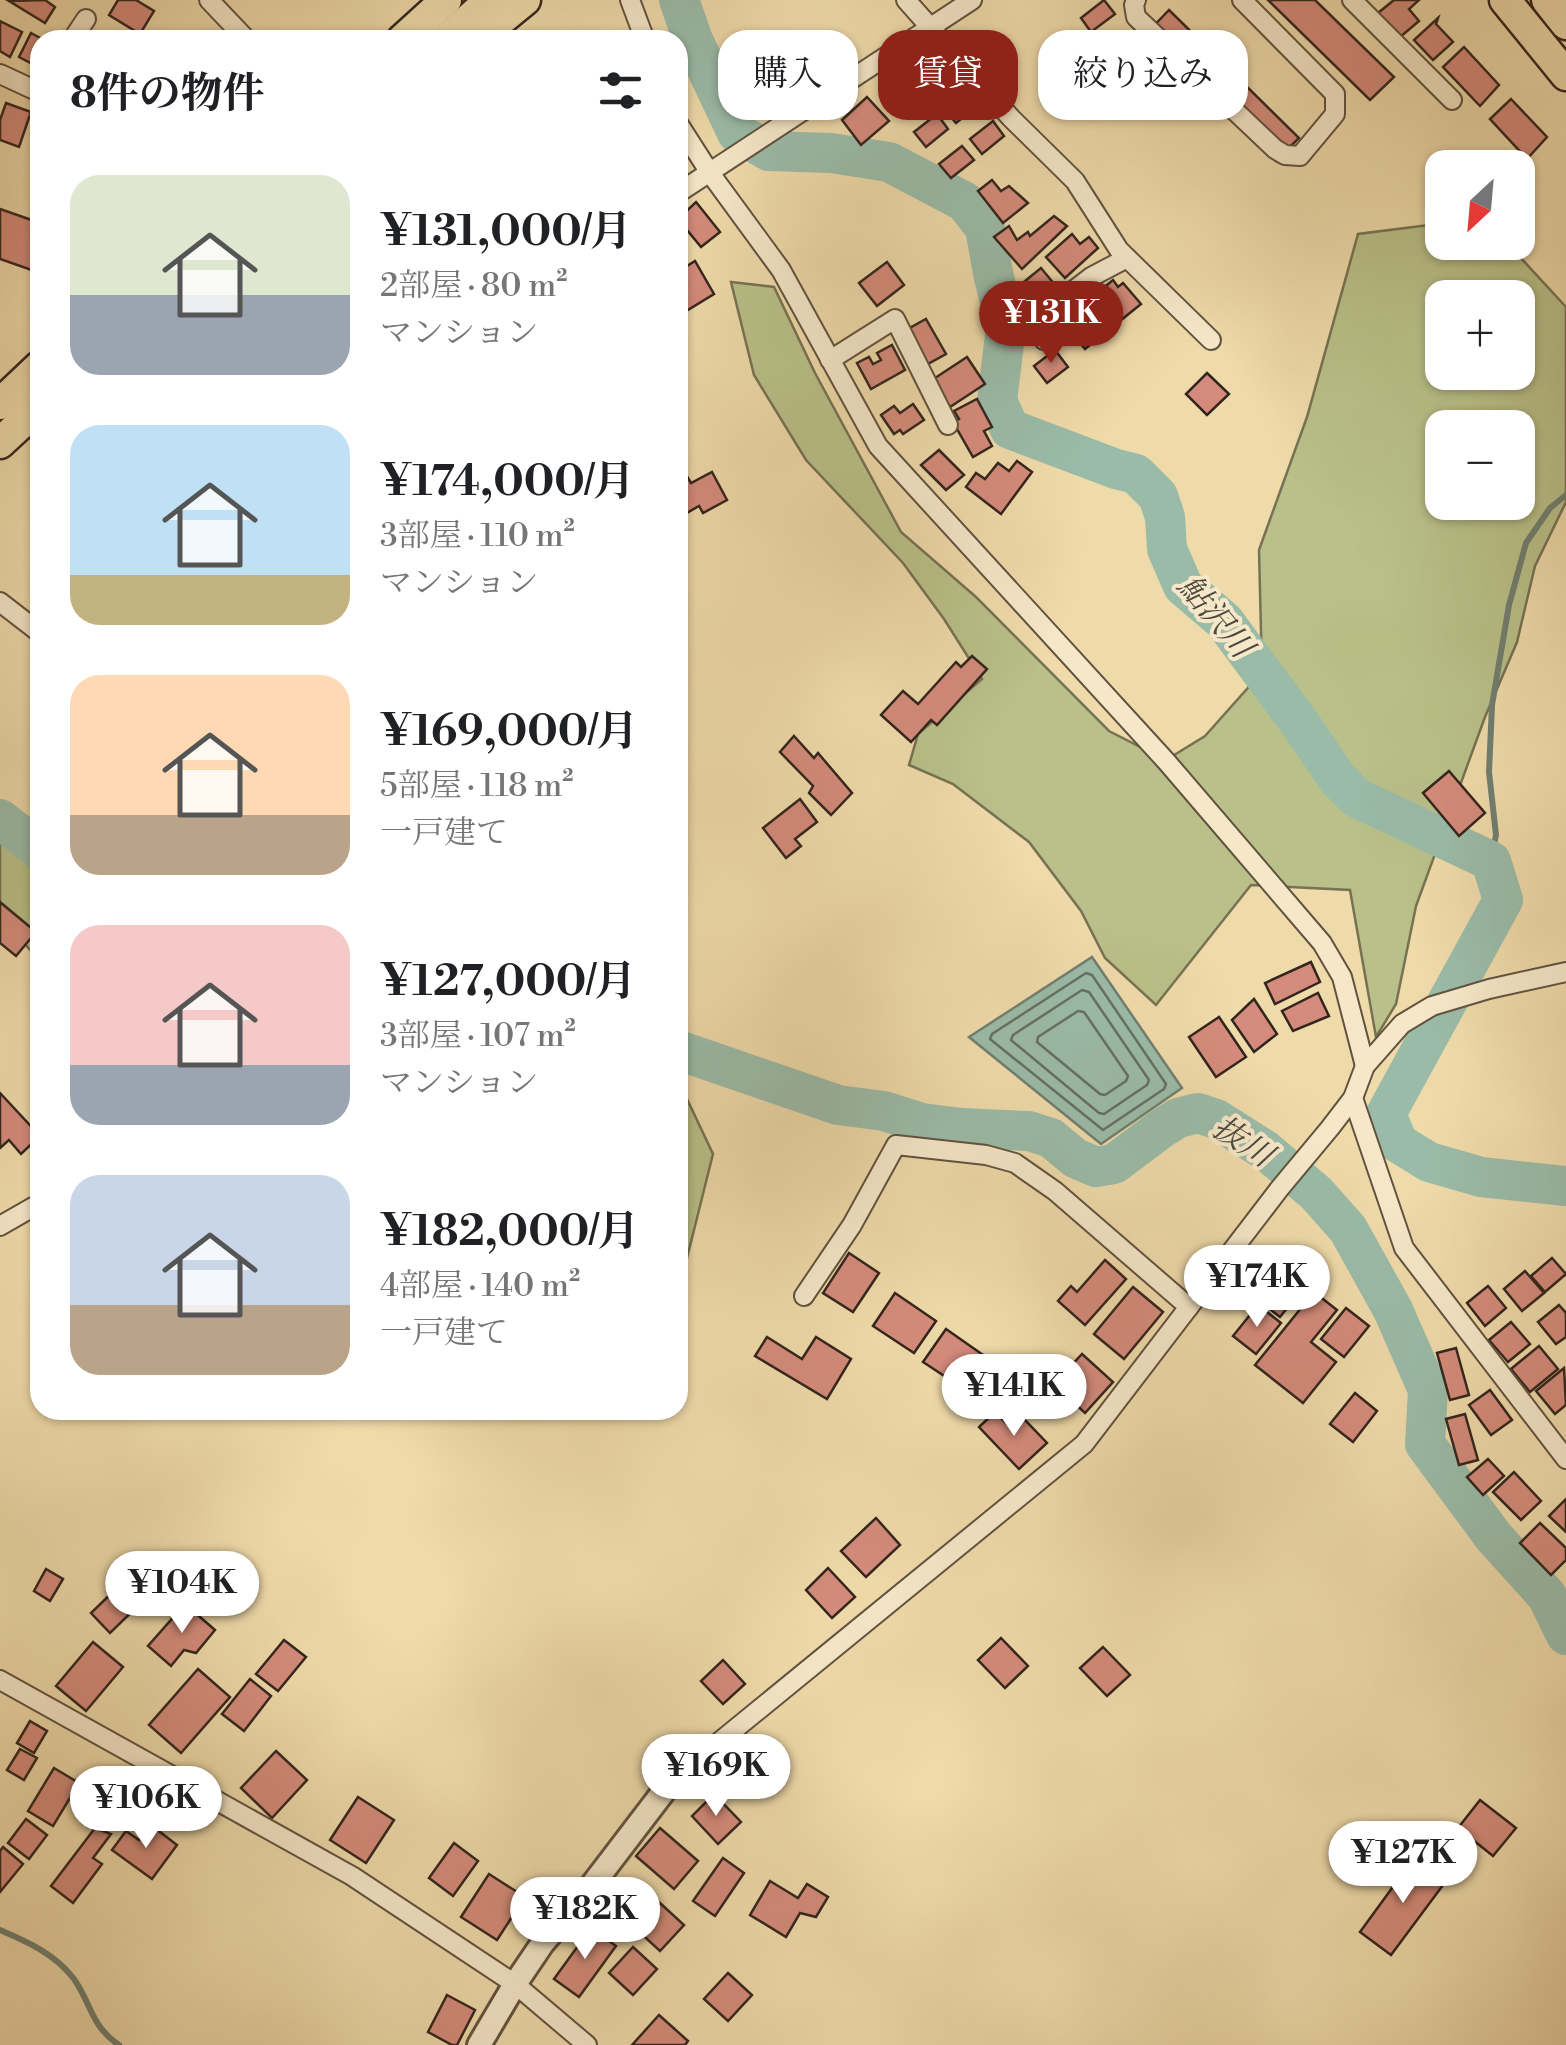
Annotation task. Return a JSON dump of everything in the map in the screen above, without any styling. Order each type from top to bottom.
[{"type":"highway","points":[[400,30],[424,0]]},
{"type":"highway","points":[[413,30],[446,0]]},
{"type":"highway","points":[[457,30],[490,0]]},
{"type":"highway","points":[[488,30],[525,0]]},
{"type":"highway","points":[[1505,0],[1566,74]]},
{"type":"highway","points":[[1547,0],[1566,24]]},
{"type":"highway","points":[[0,404],[30,376]]},
{"type":"highway","points":[[0,443],[30,415]]},
{"type":"street","points":[[210,0],[238,30]]},
{"type":"street","points":[[630,0],[642,30]]},
{"type":"street","points":[[906,0],[1011,118],[1076,181],[1119,250],[1211,340]]},
{"type":"street","points":[[688,187],[972,0]]},
{"type":"street","points":[[1136,0],[1136,18],[1275,149],[1284,155],[1300,156],[1335,114],[1335,94],[1242,0]]},
{"type":"street","points":[[1352,0],[1452,100]]},
{"type":"street","points":[[79,30],[86,19]]},
{"type":"street","points":[[0,74],[30,88]]},
{"type":"street","points":[[688,139],[781,270],[878,446],[1166,760],[1322,943],[1342,977],[1365,1066]]},
{"type":"street","points":[[1044,340],[1047,311],[1091,277],[1127,258]]},
{"type":"street","points":[[830,360],[894,320],[948,424]]},
{"type":"street","points":[[0,602],[30,625]]},
{"type":"street","points":[[478,2045],[542,1944],[664,1791],[1084,1444],[1353,1098],[1365,1066],[1402,1024],[1432,1006],[1566,972]]},
{"type":"street","points":[[1353,1098],[1404,1248],[1566,1459]]},
{"type":"street","points":[[804,1296],[852,1225],[896,1146],[986,1155],[1015,1162],[1190,1307]]},
{"type":"street","points":[[0,1226],[30,1208]]},
{"type":"street","points":[[0,1680],[352,1876],[515,1984],[587,2045]]},
{"type":"green space","points":[[1425,226],[1425,260],[1523,260],[1566,307],[1566,502],[1535,566],[1517,642],[1485,717],[1416,906],[1396,1004],[1376,1037],[1350,890],[1251,885],[1156,1005],[1105,958],[1081,911],[1029,842],[953,784],[909,765],[918,734],[982,679],[903,563],[806,460],[754,375],[731,282],[774,287],[815,373],[901,532],[976,597],[1109,731],[1166,760],[1205,736],[1262,672],[1259,550],[1307,417],[1358,234]]},
{"type":"green space","points":[[0,824],[30,849],[30,950],[0,916]]},
{"type":"green space","points":[[688,1101],[713,1154],[688,1254]]},
{"type":"water","points":[[1092,957],[1182,1088],[1101,1144],[969,1037]]},
{"type":"building","points":[[45,0],[55,7],[45,23],[9,1]]},
{"type":"building","points":[[118,0],[136,0],[154,11],[142,30],[133,30],[109,15]]},
{"type":"building","points":[[1104,0],[1115,14],[1094,30],[1081,18]]},
{"type":"building","points":[[1268,0],[1315,0],[1394,77],[1370,100]]},
{"type":"building","points":[[1394,0],[1419,0],[1409,9],[1419,21],[1399,38],[1378,13]]},
{"type":"building","points":[[1169,10],[1189,30],[1150,30]]},
{"type":"building","points":[[1438,18],[1436,24],[1453,42],[1433,60],[1414,40]]},
{"type":"building","points":[[0,21],[22,32],[10,57],[0,51]]},
{"type":"building","points":[[30,35],[30,63],[19,57]]},
{"type":"building","points":[[1464,47],[1499,85],[1480,106],[1443,67]]},
{"type":"building","points":[[1248,88],[1299,138],[1276,161],[1234,120],[1248,120]]},
{"type":"building","points":[[867,97],[878,109],[878,120],[889,121],[861,145],[842,120],[858,120],[858,105]]},
{"type":"building","points":[[1511,99],[1547,137],[1535,150],[1519,150],[1490,119]]},
{"type":"building","points":[[6,103],[30,112],[19,147],[0,140],[0,120]]},
{"type":"building","points":[[929,120],[941,120],[948,129],[926,147],[914,132]]},
{"type":"building","points":[[993,121],[1004,136],[982,154],[970,139]]},
{"type":"building","points":[[962,146],[974,160],[951,178],[939,164]]},
{"type":"building","points":[[992,180],[1001,191],[1009,186],[1028,203],[1003,223],[978,191]]},
{"type":"building","points":[[696,202],[720,232],[701,247],[688,231],[688,210]]},
{"type":"building","points":[[0,209],[30,220],[30,270],[0,259]]},
{"type":"building","points":[[1054,216],[1067,226],[1022,269],[994,237],[1009,226],[1017,240],[1028,232],[1030,236]]},
{"type":"building","points":[[1072,234],[1080,244],[1089,237],[1098,248],[1065,278],[1046,257]]},
{"type":"building","points":[[695,261],[714,294],[688,310],[688,265]]},
{"type":"building","points":[[887,262],[904,285],[877,306],[859,283]]},
{"type":"building","points":[[1041,268],[1055,285],[1040,302],[1037,298],[1027,306],[1014,290]]},
{"type":"building","points":[[1113,280],[1118,287],[1123,283],[1141,304],[1085,349],[1066,326],[1073,321],[1069,316]]},
{"type":"building","points":[[926,319],[946,354],[926,365],[906,330]]},
{"type":"building","points":[[892,345],[905,370],[871,389],[857,363],[869,357],[873,364],[881,360],[877,353]]},
{"type":"building","points":[[1055,350],[1068,367],[1047,383],[1034,366]]},
{"type":"building","points":[[967,357],[985,384],[950,407],[932,380]]},
{"type":"building","points":[[1207,373],[1229,394],[1207,415],[1186,394]]},
{"type":"building","points":[[977,399],[992,427],[984,431],[992,446],[973,457],[953,422],[959,419],[954,411]]},
{"type":"building","points":[[913,404],[924,420],[903,434],[900,430],[894,434],[881,415],[894,406],[900,413]]},
{"type":"building","points":[[939,450],[964,475],[946,490],[921,465]]},
{"type":"building","points":[[1017,461],[1032,472],[1001,514],[966,487],[976,473],[985,479],[998,463],[1009,471]]},
{"type":"building","points":[[712,472],[727,500],[703,513],[699,506],[688,512],[688,478],[691,483]]},
{"type":"building","points":[[972,656],[987,669],[937,725],[931,720],[911,742],[881,715],[903,691],[918,704],[956,662],[961,667]]},
{"type":"building","points":[[794,736],[814,758],[818,753],[852,793],[831,815],[809,793],[813,786],[780,752]]},
{"type":"building","points":[[1449,771],[1485,813],[1459,836],[1423,793]]},
{"type":"building","points":[[800,799],[817,822],[795,839],[801,846],[786,858],[763,828]]},
{"type":"building","points":[[0,902],[30,927],[30,939],[16,956],[0,943]]},
{"type":"building","points":[[1311,962],[1320,982],[1275,1004],[1265,983]]},
{"type":"building","points":[[1318,993],[1329,1016],[1293,1031],[1282,1011]]},
{"type":"building","points":[[1254,999],[1277,1034],[1254,1052],[1232,1020]]},
{"type":"building","points":[[1219,1017],[1246,1057],[1216,1077],[1189,1037]]},
{"type":"building","points":[[0,1093],[30,1125],[30,1145],[21,1154],[9,1140],[0,1148]]},
{"type":"building","points":[[849,1253],[879,1273],[853,1312],[823,1293]]},
{"type":"building","points":[[1552,1258],[1566,1274],[1545,1292],[1531,1276]]},
{"type":"building","points":[[1105,1260],[1126,1279],[1085,1325],[1058,1301],[1071,1286],[1077,1292]]},
{"type":"building","points":[[1525,1271],[1544,1293],[1522,1311],[1504,1289]]},
{"type":"building","points":[[1273,1278],[1296,1297],[1280,1317],[1256,1298]]},
{"type":"building","points":[[1488,1286],[1506,1308],[1485,1326],[1467,1303]]},
{"type":"building","points":[[1133,1287],[1163,1312],[1124,1359],[1094,1334]]},
{"type":"building","points":[[1314,1292],[1337,1310],[1311,1342],[1336,1362],[1303,1403],[1255,1365]]},
{"type":"building","points":[[895,1293],[936,1321],[914,1353],[873,1326]]},
{"type":"building","points":[[1258,1305],[1281,1323],[1256,1354],[1233,1336]]},
{"type":"building","points":[[1559,1305],[1566,1313],[1566,1337],[1556,1344],[1538,1322]]},
{"type":"building","points":[[1346,1308],[1369,1326],[1344,1357],[1321,1339]]},
{"type":"building","points":[[1511,1322],[1530,1344],[1508,1362],[1489,1340]]},
{"type":"building","points":[[946,1329],[986,1357],[964,1389],[923,1362]]},
{"type":"building","points":[[767,1337],[802,1359],[816,1337],[851,1359],[827,1399],[755,1356]]},
{"type":"building","points":[[1539,1346],[1558,1369],[1530,1392],[1511,1369]]},
{"type":"building","points":[[1456,1348],[1469,1395],[1450,1400],[1437,1353]]},
{"type":"building","points":[[1082,1354],[1113,1382],[1085,1413],[1054,1384]]},
{"type":"building","points":[[1564,1368],[1566,1405],[1555,1414],[1536,1391]]},
{"type":"building","points":[[1490,1390],[1512,1420],[1491,1435],[1469,1405]]},
{"type":"building","points":[[1355,1393],[1377,1411],[1353,1442],[1330,1424]]},
{"type":"building","points":[[995,1412],[1011,1428],[1023,1418],[1047,1443],[1019,1469],[979,1427]]},
{"type":"building","points":[[1465,1414],[1478,1460],[1459,1465],[1446,1419]]},
{"type":"building","points":[[1488,1459],[1504,1476],[1483,1495],[1467,1477]]},
{"type":"building","points":[[1514,1472],[1541,1501],[1521,1520],[1493,1492]]},
{"type":"building","points":[[1566,1499],[1566,1532],[1549,1516]]},
{"type":"building","points":[[876,1518],[900,1545],[866,1577],[841,1551]]},
{"type":"building","points":[[1540,1523],[1566,1548],[1566,1560],[1551,1575],[1520,1543]]},
{"type":"building","points":[[828,1568],[855,1597],[832,1618],[806,1590]]},
{"type":"building","points":[[46,1569],[63,1579],[50,1601],[34,1591]]},
{"type":"building","points":[[123,1582],[142,1602],[110,1633],[91,1613]]},
{"type":"building","points":[[185,1604],[215,1630],[196,1653],[184,1650],[171,1666],[148,1646]]},
{"type":"building","points":[[1001,1638],[1028,1666],[1005,1688],[978,1660]]},
{"type":"building","points":[[284,1640],[306,1657],[278,1691],[256,1674]]},
{"type":"building","points":[[93,1642],[123,1667],[86,1711],[56,1686]]},
{"type":"building","points":[[1103,1647],[1130,1675],[1107,1696],[1080,1668]]},
{"type":"building","points":[[723,1660],[745,1684],[723,1704],[701,1681]]},
{"type":"building","points":[[198,1669],[230,1697],[181,1753],[149,1725]]},
{"type":"building","points":[[250,1679],[271,1696],[244,1731],[222,1714]]},
{"type":"building","points":[[30,1721],[47,1731],[34,1753],[17,1743]]},
{"type":"building","points":[[20,1749],[37,1758],[24,1780],[7,1770]]},
{"type":"building","points":[[276,1751],[307,1780],[272,1818],[241,1788]]},
{"type":"building","points":[[54,1768],[79,1783],[53,1826],[28,1811]]},
{"type":"building","points":[[714,1794],[741,1822],[718,1844],[692,1816]]},
{"type":"building","points":[[358,1797],[394,1820],[366,1863],[330,1840]]},
{"type":"building","points":[[1480,1800],[1516,1828],[1493,1856],[1458,1828]]},
{"type":"building","points":[[26,1819],[47,1835],[29,1859],[8,1843]]},
{"type":"building","points":[[151,1825],[177,1845],[152,1879],[112,1850],[126,1831],[139,1840]]},
{"type":"building","points":[[95,1828],[111,1834],[93,1858],[102,1864],[73,1903],[51,1886]]},
{"type":"building","points":[[660,1828],[698,1861],[674,1889],[636,1856]]},
{"type":"building","points":[[454,1843],[478,1861],[453,1896],[429,1878]]},
{"type":"building","points":[[3,1847],[23,1864],[0,1892],[0,1851]]},
{"type":"building","points":[[723,1858],[744,1873],[715,1916],[693,1901]]},
{"type":"building","points":[[1414,1858],[1446,1881],[1391,1955],[1360,1932]]},
{"type":"building","points":[[489,1874],[525,1897],[497,1940],[461,1917]]},
{"type":"building","points":[[770,1881],[798,1898],[807,1884],[828,1897],[816,1917],[800,1913],[786,1937],[750,1915]]},
{"type":"building","points":[[612,1885],[638,1906],[621,1926],[595,1905]]},
{"type":"building","points":[[660,1903],[684,1925],[660,1951],[636,1929]]},
{"type":"building","points":[[591,1928],[616,1946],[579,1997],[554,1979]]},
{"type":"building","points":[[633,1947],[657,1969],[633,1995],[609,1973]]},
{"type":"building","points":[[728,1973],[752,1995],[728,2021],[704,1999]]},
{"type":"building","points":[[447,1995],[475,2010],[457,2045],[428,2032]]},
{"type":"building","points":[[659,2015],[688,2041],[685,2045],[632,2045]]},
{"type":"waterway","name":"鮎沢川","points":[[679,0],[693,40],[737,133],[769,151],[831,153],[889,162],[965,202],[985,228],[1006,327],[997,401],[1010,429],[1136,474],[1158,496],[1165,517],[1167,549],[1183,586],[1224,621],[1337,778],[1357,798],[1491,861],[1503,900],[1386,1114],[1398,1143],[1429,1162],[1481,1177],[1566,1186]]},
{"type":"waterway","points":[[1491,861],[1496,835],[1489,772],[1492,705],[1509,605],[1526,543],[1550,508],[1566,495]]},
{"type":"waterway","name":"抜川","points":[[0,819],[30,842]]},
{"type":"waterway","name":"抜川","points":[[688,1053],[838,1105],[884,1111],[922,1123],[1029,1131],[1051,1138],[1075,1158],[1096,1167],[1114,1164],[1178,1118],[1198,1113],[1216,1119],[1265,1150],[1316,1193],[1348,1229],[1393,1310],[1428,1390],[1425,1444],[1493,1536],[1547,1596],[1566,1635]]},
{"type":"waterway","points":[[0,1930],[40,1950],[67,1970],[97,2023],[119,2045]]}]
